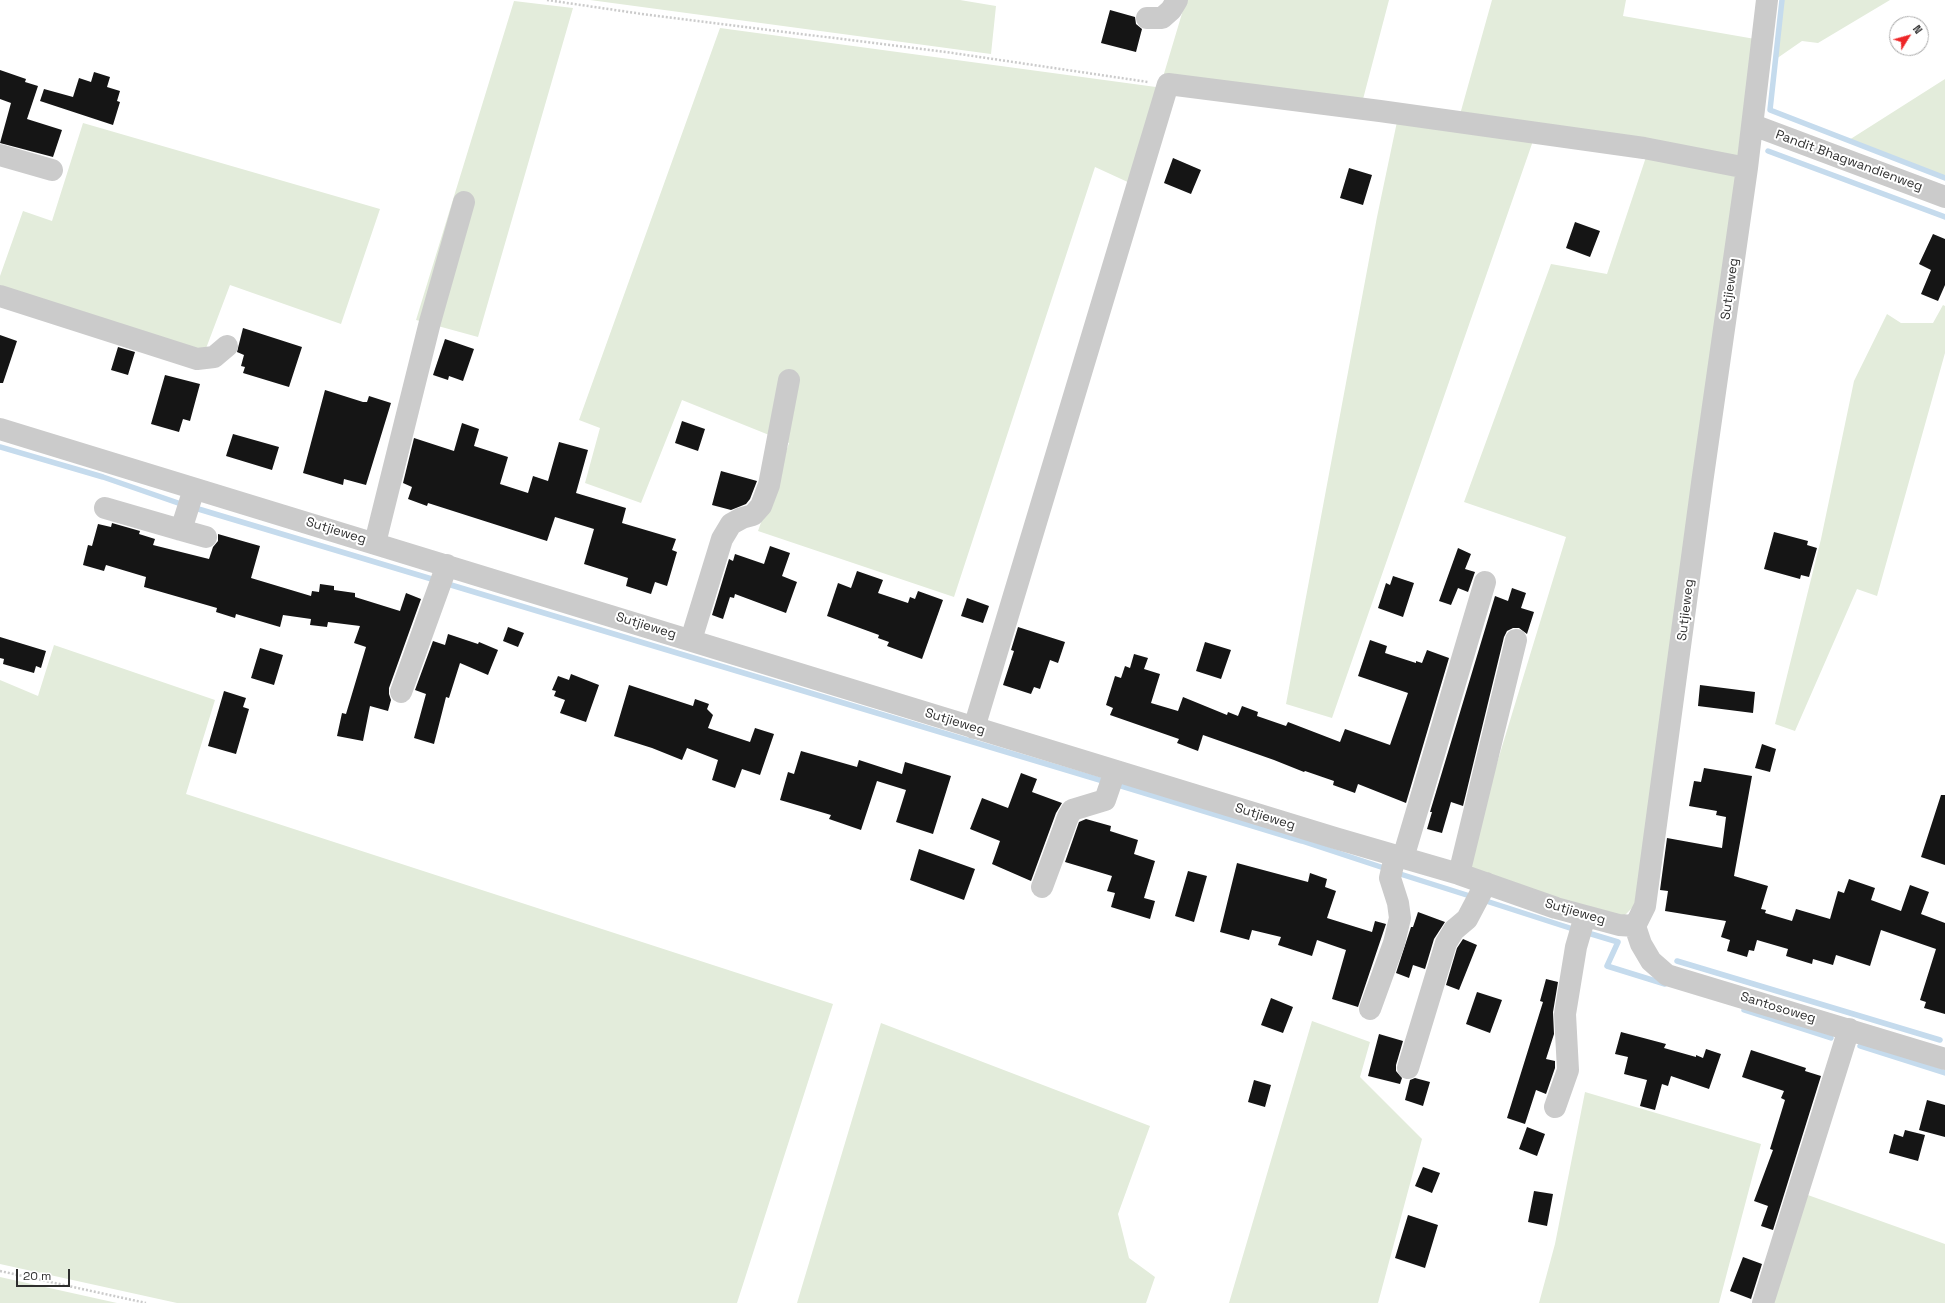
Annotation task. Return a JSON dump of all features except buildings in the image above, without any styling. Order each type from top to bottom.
[{"type":"street","points":[[1147,18],[1162,18],[1171,10],[1177,0]]},
{"type":"street","name":"Sutjieweg","points":[[0,429],[448,565],[1114,771],[1459,874],[1556,908],[1619,924],[1635,926],[1645,906],[1702,483],[1747,168],[1766,0]]},
{"type":"street","points":[[974,728],[1168,84],[1380,111],[1636,147],[1747,168]]},
{"type":"street","name":"Pandit Bhagwandienweg","points":[[1752,126],[1945,197]]},
{"type":"street","points":[[0,155],[52,170]]},
{"type":"street","points":[[375,543],[430,322],[464,202]]},
{"type":"street","points":[[0,296],[196,359],[214,357],[227,346]]},
{"type":"street","points":[[691,640],[722,539],[731,524],[742,518],[753,515],[761,506],[769,485],[788,380]]},
{"type":"street","points":[[181,530],[194,489]]},
{"type":"street","points":[[105,508],[206,537]]},
{"type":"street","points":[[400,692],[448,565]]},
{"type":"street","points":[[1370,1009],[1394,943],[1400,918],[1398,903],[1390,878],[1399,857],[1485,582]]},
{"type":"street","points":[[1459,874],[1516,640]]},
{"type":"street","points":[[1042,887],[1072,810],[1105,800],[1114,771]]},
{"type":"street","points":[[1408,1068],[1446,943],[1454,930],[1467,919],[1486,883]]},
{"type":"street","points":[[1555,1107],[1568,1070],[1565,1014],[1576,947],[1585,916]]},
{"type":"street","name":"Santosoweg","points":[[1635,926],[1641,944],[1651,961],[1668,975],[1849,1029],[1944,1055]]},
{"type":"street","points":[[1763,1303],[1849,1029]]},
{"type":"path","points":[[547,0],[649,15],[946,52],[1168,84]]},
{"type":"path","points":[[0,1270],[146,1303]]},
{"type":"green space","points":[[590,0],[960,0],[996,6],[991,54]]},
{"type":"green space","points":[[1186,0],[1389,0],[1362,103],[1163,77]]},
{"type":"green space","points":[[1492,0],[1626,0],[1623,16],[1755,39],[1740,156],[1459,118]]},
{"type":"green space","points":[[1782,0],[1890,0],[1818,43],[1802,41],[1776,59]]},
{"type":"green space","points":[[514,1],[573,8],[478,337],[416,320]]},
{"type":"green space","points":[[720,28],[1156,87],[1132,184],[1095,167],[954,597],[758,531],[789,443],[682,400],[641,503],[585,483],[600,428],[579,420]]},
{"type":"green space","points":[[1945,79],[1945,178],[1849,140]]},
{"type":"green space","points":[[1398,117],[1534,138],[1332,718],[1286,704],[1377,217]]},
{"type":"green space","points":[[83,123],[380,209],[341,324],[230,285],[205,351],[0,289],[0,276],[23,211],[52,221]]},
{"type":"green space","points":[[1646,157],[1736,172],[1635,905],[1624,916],[1556,902],[1465,868],[1566,537],[1464,502],[1551,264],[1607,274]]},
{"type":"green space","points":[[1943,305],[1945,306],[1945,353],[1877,596],[1857,589],[1795,731],[1775,724],[1821,539],[1854,381],[1887,314],[1901,323],[1933,323]]},
{"type":"green space","points":[[54,645],[215,700],[186,794],[833,1004],[737,1303],[177,1303],[0,1264],[0,680],[38,696]]},
{"type":"green space","points":[[1312,1021],[1370,1042],[1360,1077],[1422,1139],[1378,1303],[1229,1303]]},
{"type":"green space","points":[[881,1023],[1150,1126],[1118,1214],[1129,1258],[1155,1277],[1146,1303],[797,1303]]},
{"type":"green space","points":[[1585,1092],[1761,1144],[1719,1303],[1539,1303],[1555,1244]]},
{"type":"green space","points":[[1805,1194],[1945,1244],[1945,1303],[1773,1303]]},
{"type":"green space","points":[[0,1277],[117,1303],[0,1303]]},
{"type":"waterway","points":[[1782,0],[1770,110],[1945,178]]},
{"type":"waterway","points":[[1768,151],[1945,217]]},
{"type":"waterway","points":[[0,447],[103,477],[181,504]]},
{"type":"waterway","points":[[195,508],[435,580]]},
{"type":"waterway","points":[[451,585],[1103,781]]},
{"type":"waterway","points":[[1118,785],[1302,841],[1387,869]]},
{"type":"waterway","points":[[1397,873],[1473,897]]},
{"type":"waterway","points":[[1483,900],[1576,930]]},
{"type":"waterway","points":[[1588,933],[1618,942],[1607,966],[1665,984]]},
{"type":"waterway","points":[[1677,961],[1940,1040]]},
{"type":"waterway","points":[[1744,1010],[1831,1038]]},
{"type":"waterway","points":[[1860,1046],[1945,1073]]}]
